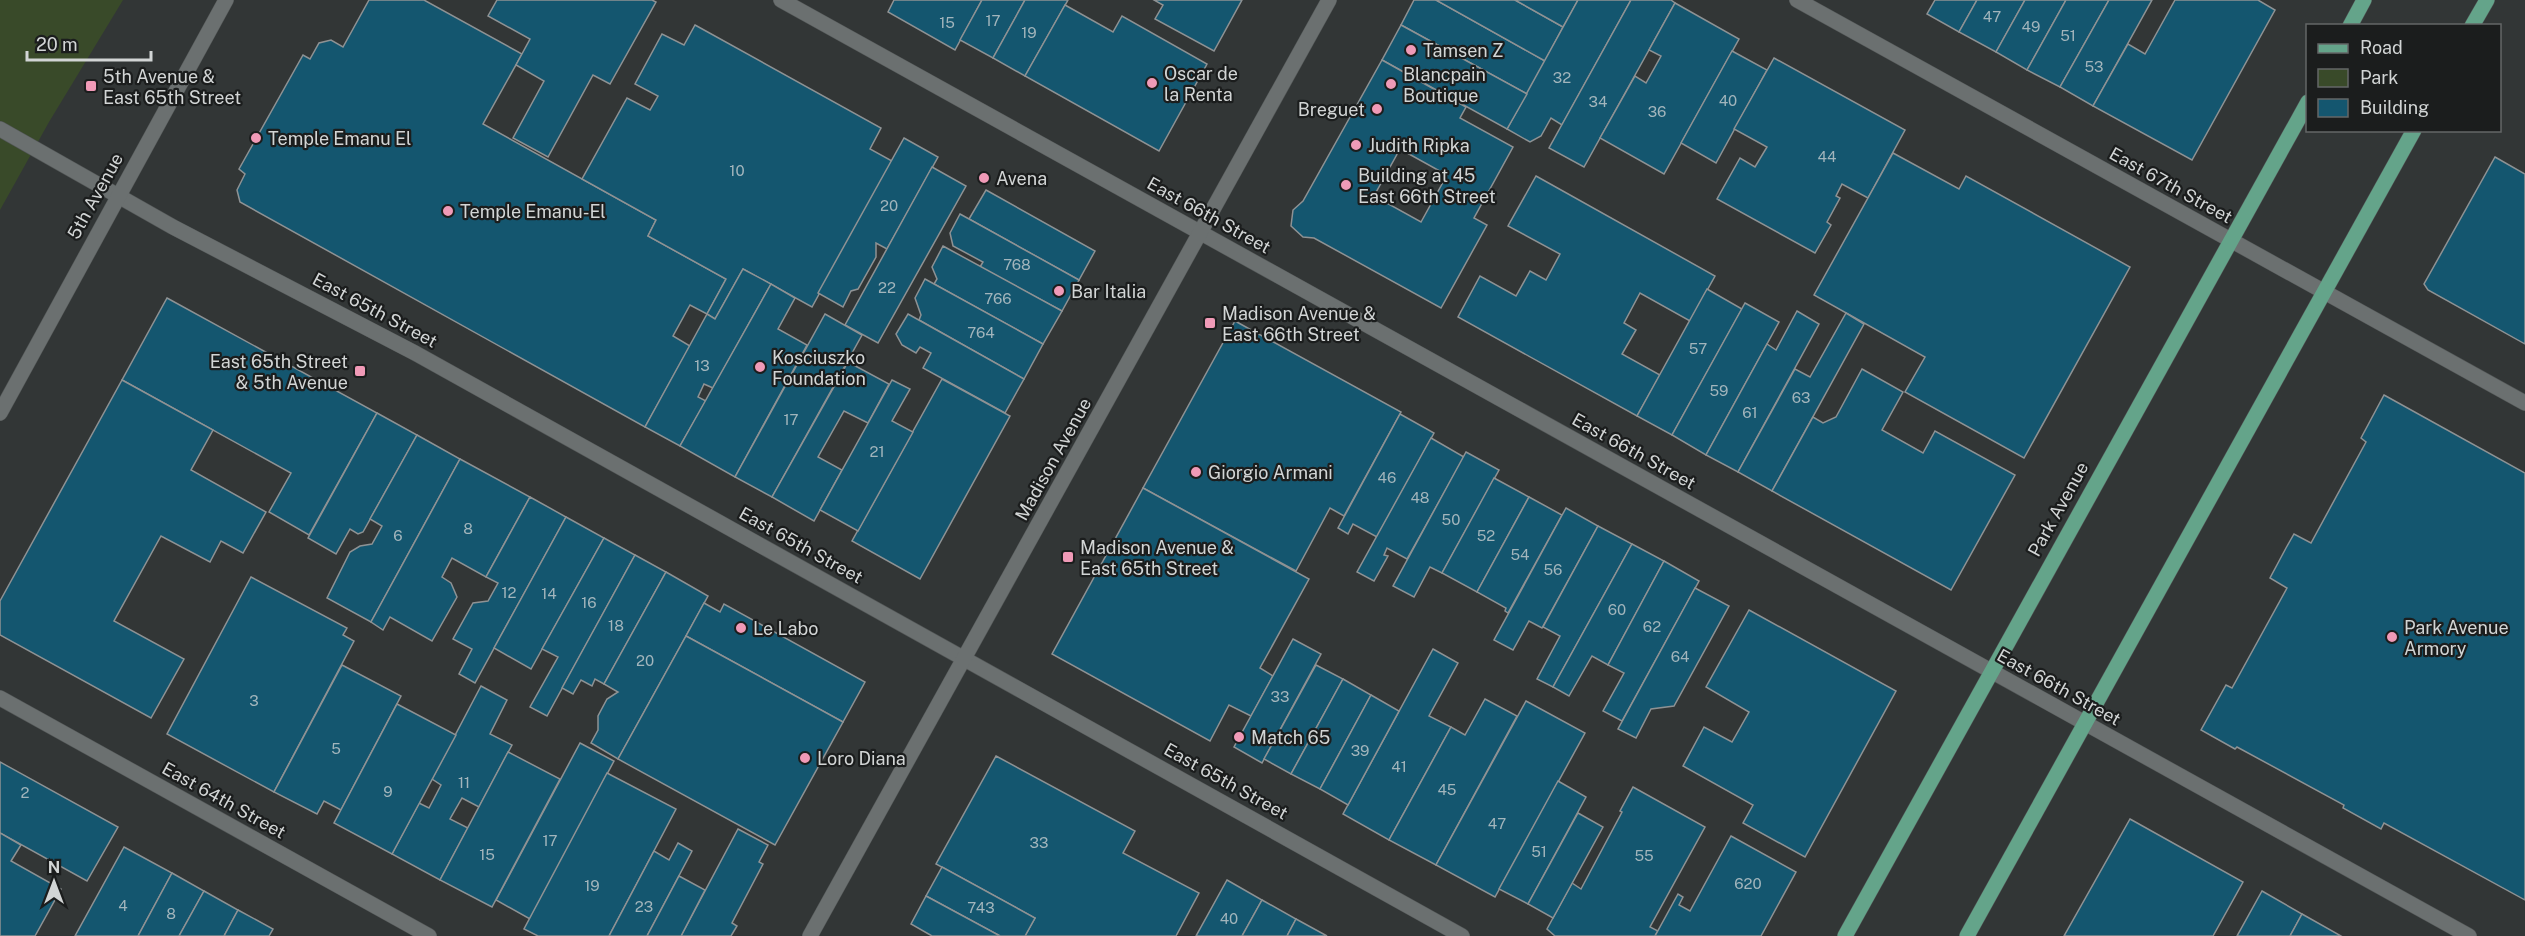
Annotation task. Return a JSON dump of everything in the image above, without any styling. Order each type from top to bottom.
[{"type":"main road","name":"5th Avenue","points":[[0,413],[226,0]]},
{"type":"main road","name":"East 66th Street","points":[[781,0],[2469,936]]},
{"type":"main road","name":"Madison Avenue","points":[[810,936],[1329,0]]},
{"type":"main road","name":"East 67th Street","points":[[1797,0],[2525,403]]},
{"type":"main road","points":[[2351,24],[2364,0]]},
{"type":"main road","points":[[2473,24],[2487,0]]},
{"type":"main road","name":"Park Avenue","points":[[1845,936],[2306,104]]},
{"type":"main road","name":"East 65th Street","points":[[0,129],[117,196],[415,353],[1462,936]]},
{"type":"main road","points":[[1967,936],[2413,132]]},
{"type":"main road","name":"East 64th Street","points":[[0,698],[429,936]]},
{"type":"green space","points":[[0,0],[123,0],[49,122],[0,210]]},
{"type":"building","name":"Temple Emanu-El","points":[[369,0],[424,0],[522,54],[483,124],[656,220],[648,236],[726,279],[707,314],[690,305],[673,336],[690,346],[645,427],[240,202],[237,190],[245,174],[239,169],[303,55],[310,59],[319,43],[331,40],[343,47]]},
{"type":"building","points":[[497,0],[652,0],[656,2],[610,84],[593,75],[548,157],[513,138],[544,81],[516,65],[530,39],[488,16]]},
{"type":"building","points":[[894,0],[982,0],[955,50],[888,12]]},
{"type":"building","points":[[982,0],[1025,0],[993,58],[960,40]]},
{"type":"building","points":[[1025,0],[1068,0],[1025,76],[993,58]]},
{"type":"building","points":[[1154,0],[1242,0],[1214,51],[1155,19],[1163,5]]},
{"type":"building","points":[[1414,0],[1436,0],[1545,61],[1527,94],[1401,25]]},
{"type":"building","points":[[1436,0],[1515,0],[1563,27],[1545,61]]},
{"type":"building","points":[[1515,0],[1578,0],[1563,27]]},
{"type":"building","points":[[1578,0],[1631,0],[1562,125],[1551,118],[1541,136],[1530,142],[1507,129]]},
{"type":"building","points":[[1631,0],[1671,0],[1675,3],[1584,167],[1549,148]]},
{"type":"building","points":[[1935,0],[1977,0],[1959,32],[1927,14]]},
{"type":"building","points":[[1977,0],[2025,0],[1996,52],[1959,32]]},
{"type":"building","points":[[2025,0],[2066,0],[2027,70],[1996,52]]},
{"type":"building","points":[[2066,0],[2109,0],[2060,87],[2027,70]]},
{"type":"building","points":[[2109,0],[2152,0],[2093,106],[2060,87]]},
{"type":"building","points":[[2175,0],[2258,0],[2275,10],[2192,160],[2093,106],[2128,44],[2145,54]]},
{"type":"building","points":[[1675,3],[1739,39],[1664,174],[1600,138],[1635,76],[1646,83],[1661,56],[1649,50]]},
{"type":"building","points":[[1065,5],[1113,32],[1122,16],[1207,64],[1159,151],[1025,76]]},
{"type":"building","points":[[695,25],[881,128],[870,149],[892,161],[812,307],[743,269],[715,319],[707,314],[726,279],[648,236],[656,220],[582,179],[627,98],[650,110],[658,96],[635,84],[662,34],[684,45]]},
{"type":"building","points":[[1401,25],[1527,94],[1507,129],[1382,60]]},
{"type":"building","points":[[1732,51],[1767,70],[1716,163],[1681,143]]},
{"type":"building","points":[[1774,58],[1905,130],[1868,198],[1842,184],[1836,196],[1840,198],[1827,222],[1831,225],[1815,253],[1717,199],[1740,158],[1755,167],[1767,147],[1734,129]]},
{"type":"building","name":"Building at 45 East 66th Street","points":[[1382,60],[1466,107],[1460,118],[1513,147],[1474,218],[1487,225],[1441,308],[1314,238],[1303,237],[1291,226],[1293,210],[1303,201]],"holes":[[[1400,149],[1447,175],[1421,222],[1374,196]]]},
{"type":"building","points":[[904,138],[938,157],[887,249],[876,243],[876,257],[858,289],[851,291],[843,307],[818,293]]},
{"type":"building","points":[[1893,153],[1959,189],[1966,176],[2130,267],[2024,458],[1905,392],[1925,357],[1814,295]]},
{"type":"building","points":[[2495,157],[2525,174],[2525,344],[2428,290],[2424,284]]},
{"type":"building","points":[[932,167],[966,186],[878,343],[845,325]]},
{"type":"building","points":[[1536,176],[1715,276],[1690,321],[1640,293],[1624,323],[1636,330],[1622,354],[1660,375],[1637,416],[1458,317],[1480,276],[1516,296],[1530,271],[1546,280],[1560,254],[1508,226]]},
{"type":"building","points":[[986,190],[1095,251],[1079,280],[969,219]]},
{"type":"building","points":[[960,214],[1079,280],[1062,311],[980,267],[983,262],[953,246],[950,233]]},
{"type":"building","points":[[943,246],[1062,311],[1043,344],[934,284],[937,279],[932,267]]},
{"type":"building","points":[[743,269],[771,284],[713,388],[704,384],[698,397],[706,401],[680,446],[645,427],[707,314],[715,319]]},
{"type":"building","points":[[925,279],[1043,344],[1024,379],[919,320],[921,315],[915,298]]},
{"type":"building","name":"Kosciuszko Foundation","points":[[771,284],[795,298],[778,329],[807,345],[735,477],[680,446]]},
{"type":"building","points":[[1707,289],[1742,309],[1672,435],[1637,416]]},
{"type":"building","points":[[167,298],[377,413],[309,535],[269,512],[291,473],[122,380]]},
{"type":"building","points":[[1745,303],[1779,322],[1706,455],[1672,435]]},
{"type":"building","points":[[1797,311],[1819,324],[1738,472],[1706,455],[1767,344],[1776,350]]},
{"type":"building","points":[[1846,313],[1864,324],[1772,491],[1738,472],[1795,369],[1810,377]]},
{"type":"building","points":[[825,314],[862,335],[772,497],[735,477]]},
{"type":"building","points":[[908,314],[1024,379],[1005,413],[923,368],[931,353],[920,347],[916,353],[902,345],[896,334]]},
{"type":"building","points":[[1235,321],[1401,412],[1344,516],[1330,508],[1296,571],[1143,488]]},
{"type":"building","points":[[848,362],[889,384],[868,423],[844,411],[818,457],[842,470],[814,521],[772,497]]},
{"type":"building","points":[[1862,369],[1903,392],[1882,430],[1923,453],[1935,431],[2015,475],[1951,590],[1772,491],[1813,417],[1823,423],[1836,417]]},
{"type":"building","points":[[942,379],[1010,416],[920,579],[852,541]]},
{"type":"building","points":[[122,380],[213,430],[191,470],[266,512],[243,553],[221,541],[210,562],[161,536],[114,621],[184,659],[151,718],[0,635],[0,601]]},
{"type":"building","points":[[892,380],[910,389],[892,421],[913,432],[858,531],[820,510]]},
{"type":"building","name":"Park Avenue Armory","points":[[2384,395],[2525,473],[2525,900],[2384,823],[2381,829],[2343,808],[2344,805],[2201,730],[2226,685],[2232,688],[2287,588],[2270,578],[2286,548],[2294,534],[2311,543],[2366,442],[2361,438]]},
{"type":"building","points":[[377,413],[417,435],[363,532],[358,534],[350,529],[336,554],[308,538]]},
{"type":"building","points":[[1400,414],[1434,433],[1377,537],[1353,524],[1348,534],[1338,528]]},
{"type":"building","points":[[417,435],[460,459],[371,622],[327,598],[350,552],[360,546],[372,544],[382,526],[370,519]]},
{"type":"building","points":[[1431,438],[1464,457],[1407,559],[1387,548],[1384,555],[1388,556],[1374,581],[1357,572]]},
{"type":"building","points":[[1466,452],[1499,470],[1442,573],[1430,567],[1414,597],[1393,586]]},
{"type":"building","points":[[460,459],[530,497],[486,577],[452,558],[442,577],[451,583],[457,597],[432,641],[390,617],[383,630],[371,622]]},
{"type":"building","points":[[1494,478],[1529,497],[1477,592],[1442,573]]},
{"type":"building","points":[[1143,488],[1309,579],[1260,668],[1273,676],[1251,716],[1229,705],[1210,741],[1052,654]]},
{"type":"building","points":[[530,497],[566,517],[475,683],[459,674],[472,649],[453,639],[473,603],[488,601],[498,583],[486,577]]},
{"type":"building","points":[[1529,497],[1562,515],[1508,613],[1505,611],[1506,608],[1477,592]]},
{"type":"building","points":[[1566,508],[1598,526],[1542,628],[1529,621],[1513,650],[1494,640]]},
{"type":"building","points":[[566,517],[604,538],[531,669],[494,648]]},
{"type":"building","points":[[1598,526],[1632,544],[1553,687],[1537,679],[1560,636],[1543,627]]},
{"type":"building","points":[[604,538],[635,555],[547,716],[530,707],[558,657],[542,649]]},
{"type":"building","points":[[1632,544],[1664,561],[1608,665],[1592,656],[1569,696],[1553,687]]},
{"type":"building","points":[[635,555],[666,572],[604,684],[595,679],[592,686],[581,680],[573,694],[562,688]]},
{"type":"building","points":[[1664,561],[1699,581],[1622,721],[1603,711],[1624,673],[1608,665]]},
{"type":"building","points":[[666,572],[708,596],[618,759],[591,743],[598,730],[598,716],[607,699],[618,692],[604,684]]},
{"type":"building","points":[[251,577],[347,628],[343,635],[354,641],[274,792],[167,734]]},
{"type":"building","points":[[1695,588],[1729,606],[1674,706],[1651,709],[1636,738],[1618,729]]},
{"type":"building","points":[[704,603],[720,612],[724,604],[865,682],[843,722],[686,636]]},
{"type":"building","points":[[1749,610],[1896,691],[1805,857],[1743,823],[1753,805],[1683,766],[1704,727],[1732,742],[1749,712],[1706,687]]},
{"type":"building","points":[[686,636],[843,722],[775,845],[618,759]]},
{"type":"building","points":[[1293,639],[1321,654],[1262,763],[1234,747]]},
{"type":"building","points":[[1433,649],[1458,663],[1429,716],[1451,727],[1389,840],[1343,814]]},
{"type":"building","points":[[342,665],[401,696],[341,810],[324,801],[317,814],[274,792]]},
{"type":"building","points":[[1316,665],[1343,679],[1291,774],[1264,759]]},
{"type":"building","points":[[1343,679],[1371,695],[1320,789],[1291,774]]},
{"type":"building","points":[[481,686],[507,700],[490,734],[512,745],[479,807],[462,798],[450,819],[468,828],[440,880],[392,854],[419,803],[429,808],[441,785],[432,779]]},
{"type":"building","points":[[1371,695],[1399,711],[1348,805],[1320,789]]},
{"type":"building","points":[[1485,699],[1517,716],[1436,865],[1389,840],[1451,727],[1465,735]]},
{"type":"building","points":[[1526,701],[1585,733],[1495,897],[1436,865]]},
{"type":"building","points":[[397,704],[456,735],[392,854],[334,823]]},
{"type":"building","points":[[580,743],[614,761],[530,919],[496,900]]},
{"type":"building","points":[[508,752],[560,779],[492,907],[440,880]]},
{"type":"building","points":[[996,756],[1135,831],[1123,853],[1199,893],[1176,936],[1025,936],[1035,918],[936,864]]},
{"type":"building","points":[[0,762],[118,827],[87,881],[0,833]]},
{"type":"building","points":[[607,773],[676,809],[609,936],[538,936],[524,929]]},
{"type":"building","points":[[1558,781],[1586,797],[1528,904],[1499,889]]},
{"type":"building","points":[[1633,787],[1705,827],[1650,927],[1658,931],[1655,936],[1555,936],[1547,929],[1572,883],[1581,889]]},
{"type":"building","points":[[1578,813],[1603,827],[1553,918],[1528,904]]},
{"type":"building","points":[[2130,819],[2243,882],[2213,936],[2064,936]]},
{"type":"building","points":[[738,829],[768,845],[759,862],[763,864],[732,923],[737,926],[731,936],[681,936]]},
{"type":"building","points":[[0,833],[21,845],[11,861],[61,889],[35,936],[0,936]]},
{"type":"building","points":[[1731,836],[1796,872],[1761,936],[1655,936],[1678,894],[1683,897],[1679,905],[1690,911]]},
{"type":"building","points":[[678,843],[692,851],[647,936],[609,936],[654,851],[669,860]]},
{"type":"building","points":[[124,847],[172,873],[138,936],[75,936]]},
{"type":"building","points":[[942,867],[1035,918],[1025,936],[1000,936],[926,896]]},
{"type":"building","points":[[172,873],[204,891],[179,936],[138,936]]},
{"type":"building","points":[[679,876],[705,890],[681,936],[647,936]]},
{"type":"building","points":[[1227,880],[1262,900],[1242,936],[1196,936]]},
{"type":"building","points":[[204,891],[238,910],[224,936],[179,936]]},
{"type":"building","points":[[2262,891],[2302,914],[2290,936],[2237,936]]},
{"type":"building","points":[[926,896],[1000,936],[932,936],[911,924]]},
{"type":"building","points":[[1262,900],[1296,919],[1287,936],[1242,936]]},
{"type":"building","points":[[238,910],[273,929],[269,936],[224,936]]},
{"type":"building","points":[[2302,914],[2341,936],[2290,936]]},
{"type":"building","points":[[1296,919],[1327,936],[1287,936]]},
{"type":"place","name":"Tamsen Z","points":[[1411,50]]},
{"type":"place","name":"Oscar de la Renta","points":[[1152,83]]},
{"type":"place","name":"Blancpain Boutique","points":[[1391,84]]},
{"type":"place","name":"5th Avenue & East 65th Street","points":[[91,86]]},
{"type":"place","name":"Breguet","points":[[1377,109]]},
{"type":"place","name":"Temple Emanu El","points":[[256,138]]},
{"type":"place","name":"Judith Ripka","points":[[1356,145]]},
{"type":"place","name":"Avena","points":[[984,178]]},
{"type":"place","name":"Building at 45 East 66th Street","points":[[1346,185]]},
{"type":"place","name":"Temple Emanu-El","points":[[448,211]]},
{"type":"place","name":"Bar Italia","points":[[1059,291]]},
{"type":"place","name":"Madison Avenue & East 66th Street","points":[[1210,323]]},
{"type":"place","name":"Kosciuszko Foundation","points":[[760,367]]},
{"type":"place","name":"East 65th Street & 5th Avenue","points":[[360,371]]},
{"type":"place","name":"Giorgio Armani","points":[[1196,472]]},
{"type":"place","name":"Madison Avenue & East 65th Street","points":[[1068,557]]},
{"type":"place","name":"Le Labo","points":[[741,628]]},
{"type":"place","name":"Park Avenue Armory","points":[[2392,637]]},
{"type":"place","name":"Match 65","points":[[1239,737]]},
{"type":"place","name":"Loro Diana","points":[[805,758]]}]
